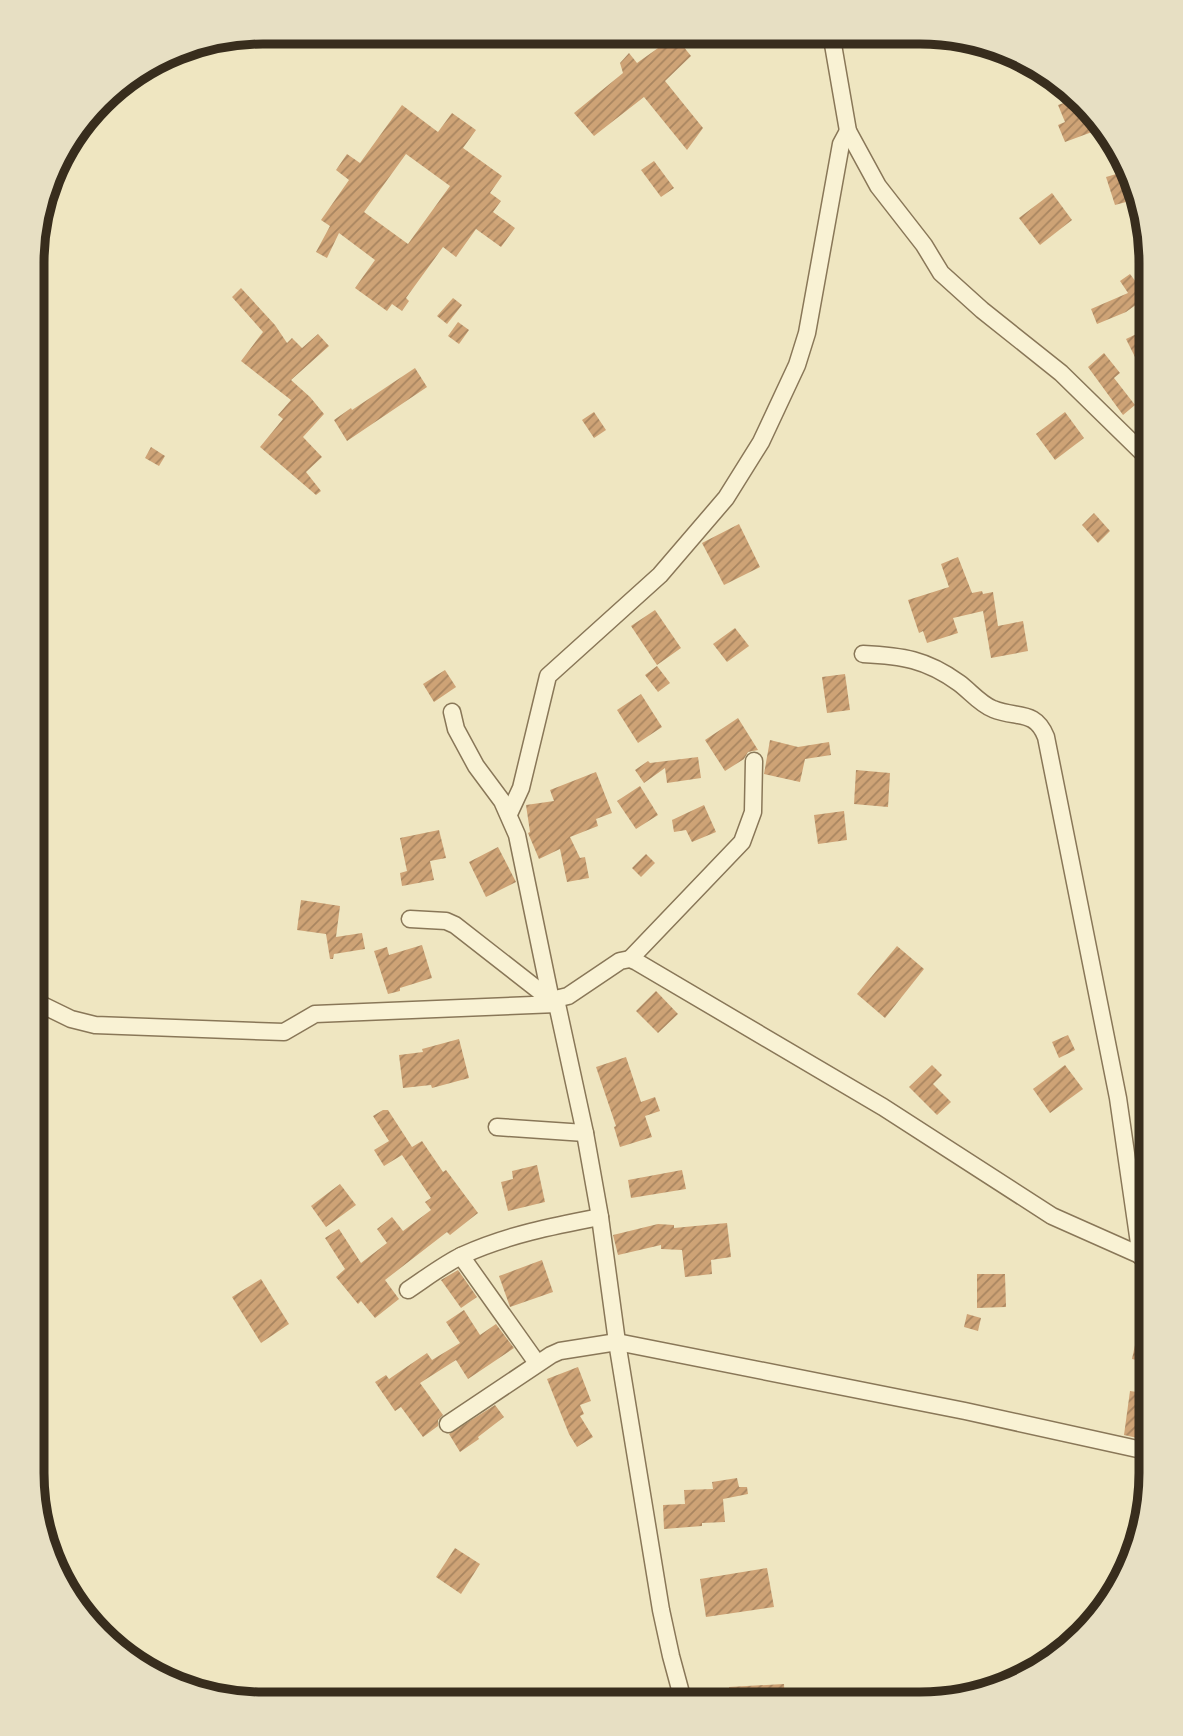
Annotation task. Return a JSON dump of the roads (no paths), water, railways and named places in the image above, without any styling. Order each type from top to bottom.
[{"type":"street","points":[[833,44],[848,131],[877,186],[924,245],[941,273],[982,310],[1061,373],[1139,449]]},
{"type":"street","points":[[509,814],[521,788],[548,676],[660,575],[726,498],[761,442],[797,365],[807,333],[841,144],[848,131]]},
{"type":"street","points":[[863,654],[904,656],[934,666],[985,705],[995,710],[1033,718],[1042,726],[1118,1098],[1139,1218]]},
{"type":"street","points":[[452,712],[456,729],[476,766],[509,814],[517,835],[585,1133],[661,1610],[681,1692]]},
{"type":"street","points":[[629,959],[742,842],[752,812],[754,761]]},
{"type":"street","points":[[410,919],[446,921],[455,925],[554,1002]]},
{"type":"street","points":[[44,1006],[71,1019],[95,1025],[284,1032],[315,1014],[554,1002],[568,996],[620,961],[629,959],[883,1107],[1052,1216],[1139,1255]]},
{"type":"street","points":[[497,1127],[585,1133]]},
{"type":"street","points":[[408,1290],[461,1256],[528,1231],[600,1217]]},
{"type":"street","points":[[461,1256],[537,1363]]},
{"type":"street","points":[[448,1424],[537,1363],[560,1351],[617,1342],[965,1411],[1139,1449]]}]
